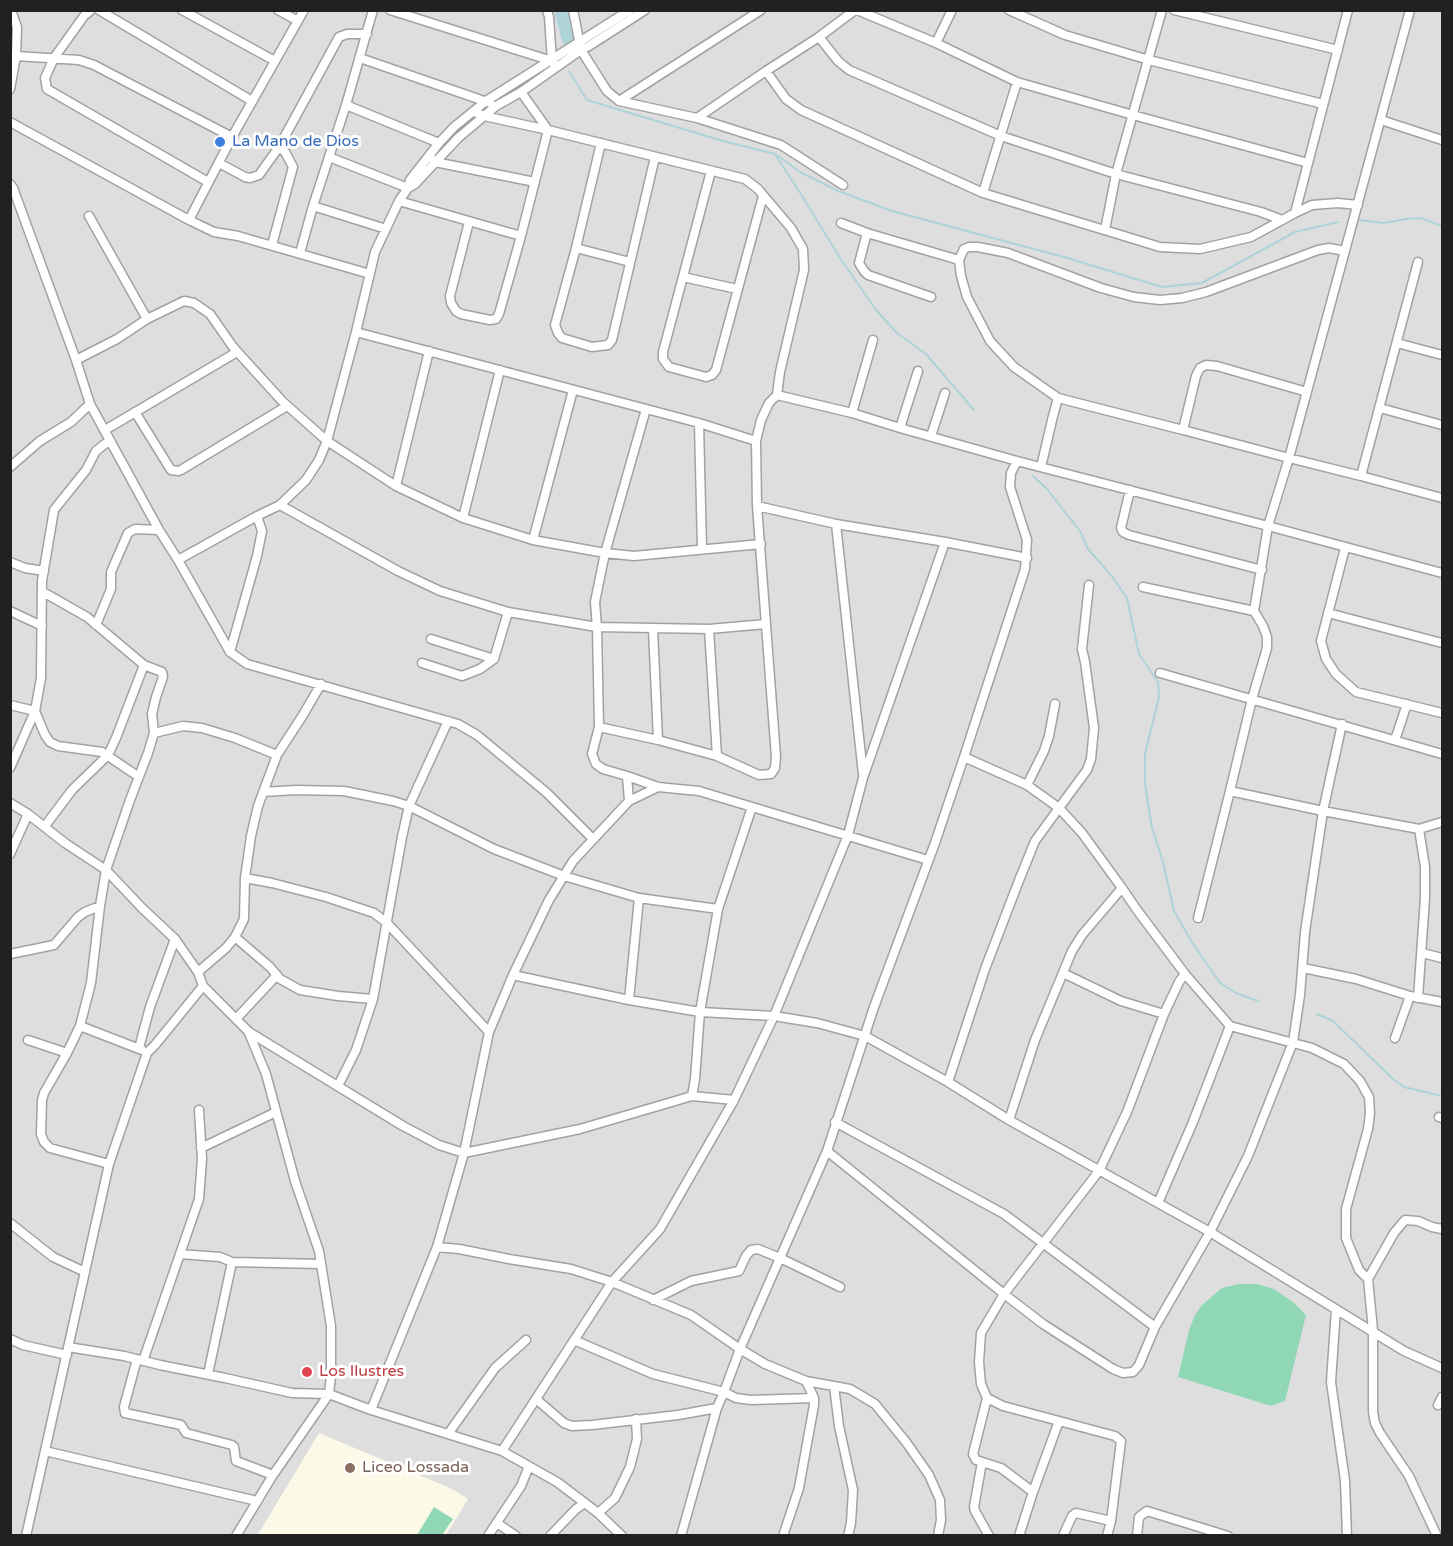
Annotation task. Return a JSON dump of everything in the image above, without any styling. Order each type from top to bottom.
[{"type":"street","points":[[10,88],[16,56],[17,27],[11,10]]},
{"type":"street","points":[[99,10],[252,101]]},
{"type":"street","points":[[182,10],[275,61]]},
{"type":"street","points":[[278,10],[298,21]]},
{"type":"street","points":[[189,220],[232,137],[304,10]]},
{"type":"street","points":[[300,253],[373,10]]},
{"type":"street","points":[[390,10],[554,64]]},
{"type":"street","points":[[547,10],[554,64]]},
{"type":"street","points":[[573,10],[580,46],[607,91],[619,100],[697,118],[780,145],[843,185]]},
{"type":"street","points":[[432,159],[439,143],[454,127],[521,92],[554,64],[630,10]]},
{"type":"street","points":[[580,46],[589,46],[645,10]]},
{"type":"street","points":[[619,100],[761,10]]},
{"type":"street","points":[[697,118],[856,10],[936,43],[1017,82],[1308,163]]},
{"type":"street","points":[[936,43],[952,10]]},
{"type":"street","points":[[1009,10],[1065,35],[1149,60],[1323,104]]},
{"type":"street","points":[[1105,230],[1116,174],[1162,10]]},
{"type":"street","points":[[1174,10],[1338,50]]},
{"type":"street","points":[[1295,213],[1348,10]]},
{"type":"street","points":[[1198,918],[1252,699],[1267,648],[1267,637],[1254,611],[1268,526],[1289,458],[1410,10]]},
{"type":"street","points":[[85,12],[54,58],[45,78],[46,86],[51,92],[208,182]]},
{"type":"street","points":[[219,163],[245,177],[259,175],[279,147],[339,37],[346,34],[367,34]]},
{"type":"street","points":[[819,37],[838,61],[849,70],[1001,136],[1116,174],[1261,212],[1282,220]]},
{"type":"street","points":[[16,56],[79,60],[94,65],[232,137]]},
{"type":"street","points":[[360,58],[496,106]]},
{"type":"street","points":[[178,560],[280,505],[306,480],[319,460],[327,441],[375,252],[410,180],[458,138],[480,114],[486,101],[554,64]]},
{"type":"street","points":[[766,70],[786,99],[801,110],[983,193],[1160,247],[1200,249],[1251,237],[1312,205],[1338,203],[1358,205]]},
{"type":"street","points":[[983,193],[1017,82]]},
{"type":"street","points":[[469,222],[450,296],[451,303],[461,314],[490,320],[496,319],[521,236],[548,130],[521,92]]},
{"type":"street","points":[[346,105],[439,143]]},
{"type":"street","points":[[480,114],[745,179],[758,189],[791,228],[803,249],[804,270],[777,394],[769,403],[761,420],[756,441],[758,506],[776,768],[771,774],[759,775],[717,756],[599,727]]},
{"type":"street","points":[[1381,120],[1443,141]]},
{"type":"street","points":[[10,122],[214,232],[272,245],[370,274]]},
{"type":"street","points":[[601,143],[555,325],[562,338],[592,347],[608,345],[612,340],[655,157]]},
{"type":"street","points":[[272,245],[293,167],[285,152],[279,147]]},
{"type":"street","points":[[329,157],[408,188]]},
{"type":"street","points":[[432,159],[535,182]]},
{"type":"street","points":[[711,171],[663,352],[663,359],[669,367],[706,377],[712,375],[716,370],[763,196]]},
{"type":"street","points":[[10,184],[76,360],[90,404],[159,530],[230,652],[247,664],[458,724],[477,735],[547,793],[593,839]]},
{"type":"street","points":[[399,201],[521,236]]},
{"type":"street","points":[[313,206],[386,229]]},
{"type":"street","points":[[89,216],[147,319]]},
{"type":"street","points":[[841,223],[959,261]]},
{"type":"street","points":[[867,233],[859,263],[864,271],[868,275],[931,297]]},
{"type":"street","points":[[1345,250],[1329,248],[1318,250],[1206,292],[1160,300],[1134,297],[1101,288],[1034,262],[991,249],[969,247],[964,249],[959,261],[967,297],[990,341],[1014,367],[1058,398],[1443,498]]},
{"type":"street","points":[[576,248],[630,262]]},
{"type":"street","points":[[1361,476],[1418,262]]},
{"type":"street","points":[[683,277],[737,289]]},
{"type":"street","points":[[76,360],[117,339],[147,319],[184,301],[194,303],[210,314],[237,352],[287,406],[327,441],[396,486],[462,518],[533,540],[634,556],[761,544]]},
{"type":"street","points":[[356,332],[699,423],[756,441]]},
{"type":"street","points":[[852,413],[873,340]]},
{"type":"street","points":[[1396,343],[1443,355]]},
{"type":"street","points":[[396,486],[429,351]]},
{"type":"street","points":[[105,430],[237,352]]},
{"type":"street","points":[[1183,430],[1196,376],[1200,368],[1206,365],[1217,366],[1307,392]]},
{"type":"street","points":[[462,518],[500,370]]},
{"type":"street","points":[[900,428],[918,371]]},
{"type":"street","points":[[533,540],[573,390]]},
{"type":"street","points":[[930,436],[945,393]]},
{"type":"street","points":[[777,394],[852,413],[1041,468],[1443,573]]},
{"type":"street","points":[[1041,468],[1058,398]]},
{"type":"street","points":[[10,467],[40,441],[71,422],[90,404]]},
{"type":"street","points":[[135,412],[171,470],[177,471],[287,406]]},
{"type":"street","points":[[1380,408],[1443,425]]},
{"type":"street","points":[[646,409],[605,553],[596,602],[599,727],[592,754],[596,764],[603,770],[658,787],[699,791],[928,860]]},
{"type":"street","points":[[699,423],[702,549]]},
{"type":"street","points":[[10,768],[35,711],[40,678],[42,581],[54,510],[86,470],[96,451],[110,440]]},
{"type":"street","points":[[681,1536],[717,1408],[740,1349],[827,1150],[874,1007],[964,757],[1025,569],[1027,540],[1010,487],[1011,473],[1017,461]]},
{"type":"street","points":[[1130,490],[1121,528],[1123,532],[1262,570]]},
{"type":"street","points":[[280,505],[440,591],[508,612],[597,627],[709,629],[766,624]]},
{"type":"street","points":[[758,506],[836,524],[1027,558]]},
{"type":"street","points":[[230,652],[259,548],[262,531],[257,516]]},
{"type":"street","points":[[836,524],[863,778]]},
{"type":"street","points":[[96,625],[111,589],[111,572],[128,533],[135,529],[159,530]]},
{"type":"street","points":[[502,1451],[612,1282],[660,1229],[734,1100],[774,1016],[848,835],[863,778],[945,542]]},
{"type":"street","points":[[1345,548],[1321,641],[1326,659],[1336,674],[1356,692],[1443,713]]},
{"type":"street","points":[[10,562],[25,568],[44,571]]},
{"type":"street","points":[[948,1082],[985,969],[1035,841],[1087,770],[1092,759],[1094,728],[1082,649],[1089,585]]},
{"type":"street","points":[[1143,587],[1254,611]]},
{"type":"street","points":[[43,592],[87,617],[144,665],[161,671],[163,675],[152,714],[154,734],[106,870],[92,983],[80,1026],[42,1100],[41,1134],[50,1148],[110,1164]]},
{"type":"street","points":[[10,611],[42,626]]},
{"type":"street","points":[[422,663],[462,676],[480,669],[494,659],[508,612]]},
{"type":"street","points":[[1328,613],[1443,643]]},
{"type":"street","points":[[653,628],[658,740]]},
{"type":"street","points":[[709,629],[717,756]]},
{"type":"street","points":[[431,639],[494,659]]},
{"type":"street","points":[[45,826],[72,790],[108,755],[144,665]]},
{"type":"street","points":[[1160,674],[1443,754]]},
{"type":"street","points":[[198,972],[226,948],[235,937],[244,919],[245,878],[250,836],[258,806],[277,755],[321,684]]},
{"type":"street","points":[[1027,785],[1044,752],[1055,704]]},
{"type":"street","points":[[1395,740],[1407,704]]},
{"type":"street","points":[[10,705],[35,711]]},
{"type":"street","points":[[35,711],[50,742],[58,746],[102,752],[139,777]]},
{"type":"street","points":[[338,1086],[356,1050],[373,999],[409,806],[448,721]]},
{"type":"street","points":[[827,1150],[1043,1324],[1113,1369],[1123,1373],[1132,1372],[1139,1365],[1155,1327],[1210,1232],[1248,1156],[1293,1042],[1300,996],[1305,932],[1323,811],[1342,724]]},
{"type":"street","points":[[154,734],[183,726],[202,728],[277,755]]},
{"type":"street","points":[[964,757],[1027,785],[1059,808],[1082,833],[1185,974],[1230,1026],[1312,1048],[1344,1064],[1360,1081],[1369,1097],[1370,1113],[1368,1129],[1346,1209],[1345,1222],[1346,1238],[1352,1255],[1359,1270],[1368,1279]]},
{"type":"street","points":[[627,776],[629,801]]},
{"type":"street","points":[[371,1410],[436,1247],[464,1153],[489,1032],[513,975],[549,900],[573,861],[629,801],[658,787]]},
{"type":"street","points":[[263,792],[344,791],[393,801],[409,806],[494,849],[564,876],[639,898],[718,909]]},
{"type":"street","points":[[1230,792],[1419,829],[1443,822]]},
{"type":"street","points":[[10,803],[106,870],[175,939],[198,972],[202,986],[249,1032],[403,1126],[439,1145],[464,1153],[580,1129],[692,1096],[734,1100]]},
{"type":"street","points":[[692,1096],[700,1012],[718,909],[752,807]]},
{"type":"street","points":[[10,854],[28,814]]},
{"type":"street","points":[[1395,1038],[1414,997],[1422,953],[1425,867],[1419,829]]},
{"type":"street","points":[[245,878],[326,897],[375,913],[489,1032]]},
{"type":"street","points":[[1009,1120],[1035,1040],[1072,951],[1082,935],[1122,888]]},
{"type":"street","points":[[629,1000],[639,898]]},
{"type":"street","points":[[10,954],[54,945],[78,917],[100,906]]},
{"type":"street","points":[[235,937],[270,967],[280,979],[300,990],[373,999]]},
{"type":"street","points":[[139,1048],[150,1007],[175,939]]},
{"type":"street","points":[[1422,953],[1443,958]]},
{"type":"street","points":[[1303,968],[1414,997],[1443,1002]]},
{"type":"street","points":[[1063,974],[1122,1001],[1164,1014]]},
{"type":"street","points":[[1033,1492],[1001,1468],[976,1460],[973,1454],[987,1398],[981,1384],[979,1362],[981,1333],[1004,1294],[1099,1171],[1127,1112],[1164,1014],[1185,974]]},
{"type":"street","points":[[236,1019],[277,975]]},
{"type":"street","points":[[513,975],[629,1000],[700,1012],[774,1016],[817,1023],[865,1036],[948,1082],[1009,1120],[1210,1232],[1404,1351],[1443,1368]]},
{"type":"street","points":[[26,1536],[110,1164],[147,1053],[202,986]]},
{"type":"street","points":[[80,1026],[147,1053]]},
{"type":"street","points":[[1158,1203],[1193,1122],[1230,1026]]},
{"type":"street","points":[[236,1536],[273,1475],[329,1394],[331,1375],[331,1326],[319,1251],[295,1181],[266,1074],[249,1032]]},
{"type":"street","points":[[28,1040],[68,1053]]},
{"type":"street","points":[[199,1110],[202,1159],[199,1199],[140,1360],[124,1407],[125,1413],[181,1425],[186,1433],[232,1445],[236,1461],[273,1475]]},
{"type":"street","points":[[201,1148],[276,1112]]},
{"type":"street","points":[[835,1122],[1004,1214],[1155,1327]]},
{"type":"street","points":[[1437,1536],[1409,1476],[1375,1422],[1373,1330],[1368,1279],[1394,1233],[1405,1220],[1418,1221],[1443,1229]]},
{"type":"street","points":[[10,1223],[53,1257],[85,1272]]},
{"type":"street","points":[[436,1247],[571,1269],[612,1282],[691,1315],[765,1364],[806,1382],[850,1389],[875,1404],[929,1475],[940,1500],[941,1520],[938,1536]]},
{"type":"street","points":[[653,1300],[692,1281],[739,1271],[746,1256],[752,1250],[758,1249],[840,1287]]},
{"type":"street","points":[[180,1254],[220,1257],[232,1262],[321,1264]]},
{"type":"street","points":[[208,1374],[232,1262]]},
{"type":"street","points":[[1336,1309],[1331,1382],[1345,1480],[1347,1536]]},
{"type":"street","points":[[10,1338],[23,1345],[124,1356],[292,1393],[329,1394],[371,1410],[502,1451],[557,1482],[598,1513],[622,1536]]},
{"type":"street","points":[[448,1434],[495,1368],[526,1340]]},
{"type":"street","points":[[574,1340],[653,1374],[724,1392],[736,1398],[751,1400],[814,1398]]},
{"type":"street","points":[[783,1536],[799,1488],[814,1405],[814,1398],[806,1382]]},
{"type":"street","points":[[834,1386],[839,1426],[853,1490],[848,1536]]},
{"type":"street","points":[[987,1398],[1003,1406],[1115,1436],[1121,1441],[1107,1536]]},
{"type":"street","points":[[536,1399],[564,1423],[572,1426],[678,1415],[717,1408]]},
{"type":"street","points":[[598,1513],[615,1498],[630,1467],[637,1439],[636,1419]]},
{"type":"street","points":[[1019,1536],[1059,1421]]},
{"type":"street","points":[[45,1451],[257,1501]]},
{"type":"street","points":[[982,1462],[974,1507],[989,1536]]},
{"type":"street","points":[[488,1536],[521,1486],[529,1466]]},
{"type":"street","points":[[550,1536],[576,1509],[585,1503]]},
{"type":"street","points":[[1137,1536],[1139,1517],[1147,1511],[1228,1536]]},
{"type":"street","points":[[1063,1536],[1072,1516],[1076,1513],[1111,1521]]},
{"type":"street","points":[[497,1523],[516,1536]]},
{"type":"shaded area","points":[[11,11],[1442,11],[1442,1535],[11,1535]]},
{"type":"shaded area","name":"Liceo Lossada","points":[[319,1433],[452,1489],[468,1499],[446,1535],[257,1536]]},
{"type":"green space","points":[[1238,1284],[1257,1284],[1274,1289],[1293,1302],[1306,1315],[1285,1401],[1271,1406],[1178,1377],[1189,1330],[1195,1315],[1202,1305],[1222,1288]]},
{"type":"green space","points":[[434,1507],[453,1519],[442,1535],[417,1535]]},
{"type":"waterway","points":[[561,10],[569,40]]},
{"type":"waterway","points":[[569,71],[587,100],[723,141],[775,154],[800,172],[838,191],[892,211],[1064,257],[1162,287],[1202,283],[1295,232],[1338,222]]},
{"type":"waterway","points":[[776,156],[840,258],[876,310],[897,333],[926,354],[974,410]]},
{"type":"waterway","points":[[1359,220],[1383,223],[1421,218],[1442,226]]},
{"type":"waterway","points":[[1033,476],[1047,489],[1080,531],[1088,549],[1111,575],[1127,598],[1139,654],[1158,682],[1159,697],[1145,754],[1145,784],[1152,828],[1163,862],[1174,911],[1220,983],[1236,993],[1258,1001]]},
{"type":"waterway","points":[[1317,1014],[1333,1021],[1404,1087],[1442,1096]]},
{"type":"place","name":"La Mano de Dios","points":[[220,142]]},
{"type":"place","name":"Los Ilustres","points":[[307,1372]]},
{"type":"place","name":"Liceo Lossada","points":[[350,1468]]}]
